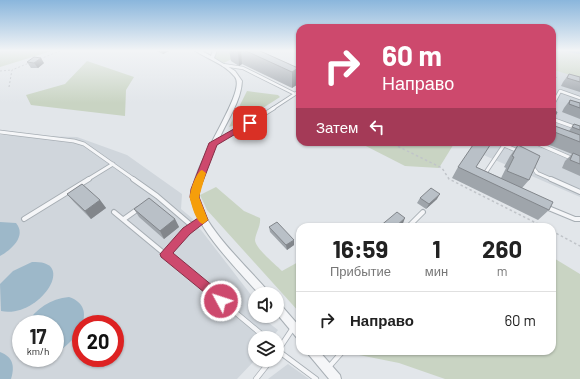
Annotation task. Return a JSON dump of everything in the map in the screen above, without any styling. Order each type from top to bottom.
[{"type":"street","points":[[227,68],[236,74],[241,83],[238,93],[213,143],[196,189],[195,197],[203,220],[259,287]]},
{"type":"street","points":[[284,316],[296,330]]},
{"type":"street","points":[[316,355],[336,379]]},
{"type":"lane","points":[[241,68],[295,94]]},
{"type":"lane","points":[[556,98],[560,91],[580,98]]},
{"type":"lane","points":[[213,143],[239,130],[295,94]]},
{"type":"lane","points":[[556,119],[580,128]]},
{"type":"lane","points":[[0,132],[74,141],[94,150],[157,196],[191,225],[194,225]]},
{"type":"lane","points":[[482,179],[503,146]]},
{"type":"lane","points":[[506,146],[522,153]]},
{"type":"lane","points":[[543,146],[580,162]]},
{"type":"lane","points":[[530,163],[537,174],[580,192]]},
{"type":"lane","points":[[24,219],[113,164]]},
{"type":"lane","points":[[151,200],[157,196]]},
{"type":"lane","points":[[539,204],[575,220],[580,219]]},
{"type":"lane","points":[[124,219],[140,208]]},
{"type":"lane","points":[[114,212],[258,331]]},
{"type":"lane","points":[[412,223],[422,212]]},
{"type":"lane","points":[[165,254],[194,225],[203,220]]},
{"type":"lane","points":[[284,340],[293,327]]},
{"type":"lane","points":[[328,369],[340,355]]},
{"type":"lane","points":[[284,356],[316,379]]},
{"type":"lane","points":[[256,379],[265,367]]},
{"type":"path","points":[[0,71],[12,70],[18,68]]},
{"type":"path","points":[[9,87],[12,70]]},
{"type":"path","points":[[398,146],[442,168],[449,179],[536,223]]},
{"type":"path","points":[[556,233],[580,246]]},
{"type":"shaded area","points":[[556,69],[580,76],[580,197],[479,153],[483,146],[556,146]]},
{"type":"shaded area","points":[[0,135],[77,137],[127,155],[182,194],[181,209],[193,219],[192,223],[201,230],[248,291],[248,323],[269,323],[278,330],[248,331],[248,367],[237,379],[0,379]]},
{"type":"shaded area","points":[[288,364],[309,379],[268,379]]},
{"type":"green space","points":[[81,68],[107,68],[134,77],[126,90],[125,116],[31,105],[26,95],[65,84]]},
{"type":"green space","points":[[556,68],[580,68],[580,78],[557,71]]},
{"type":"green space","points":[[247,91],[278,95],[280,97],[238,124],[229,127]]},
{"type":"green space","points":[[366,146],[453,146],[439,168],[405,166]]},
{"type":"green space","points":[[216,187],[244,211],[260,218],[260,224],[255,240],[258,247],[282,271],[296,263],[296,309],[284,295],[284,287],[277,287],[207,210],[200,195]]},
{"type":"green space","points":[[556,259],[580,274],[580,379],[445,379],[399,363],[359,355],[556,355]]},
{"type":"water","points":[[0,222],[16,223],[20,233],[19,238],[13,246],[0,256]]},
{"type":"water","points":[[32,262],[46,264],[52,270],[53,278],[48,288],[40,298],[28,306],[15,311],[1,311],[0,284],[13,271]]},
{"type":"water","points":[[69,297],[78,302],[83,309],[84,315],[72,315],[72,340],[64,347],[64,315],[33,315],[44,305]]},
{"type":"water","points":[[0,352],[8,356],[12,362],[13,370],[11,379],[0,379]]},
{"type":"building","points":[[283,68],[296,68],[292,72]]},
{"type":"building","points":[[569,74],[580,77],[580,82],[567,78]]},
{"type":"building","points":[[570,100],[580,103],[580,108],[569,104]]},
{"type":"building","points":[[574,124],[580,126],[580,130],[572,127]]},
{"type":"building","points":[[556,126],[580,135],[580,142],[556,133]]},
{"type":"building","points":[[472,146],[489,146],[476,167],[553,202],[549,210],[458,167]]},
{"type":"building","points":[[517,146],[520,146],[540,156],[529,180],[507,171],[514,157],[512,156]]},
{"type":"building","points":[[573,153],[580,156],[580,164],[570,160]]},
{"type":"building","points":[[82,184],[100,200],[85,211],[67,194]]},
{"type":"building","points":[[431,188],[440,194],[429,204],[420,198]]},
{"type":"building","points":[[149,198],[175,219],[160,231],[134,209]]},
{"type":"building","points":[[397,212],[405,218],[399,223],[384,223]]},
{"type":"building","points":[[277,222],[294,240],[286,245],[269,227]]},
{"type":"slow traffic","points":[[202,173],[196,189],[195,197],[196,204],[203,220]]},
{"type":"route","points":[[221,301],[165,254],[186,231],[203,220],[196,204],[196,189],[213,143],[250,123]]}]
